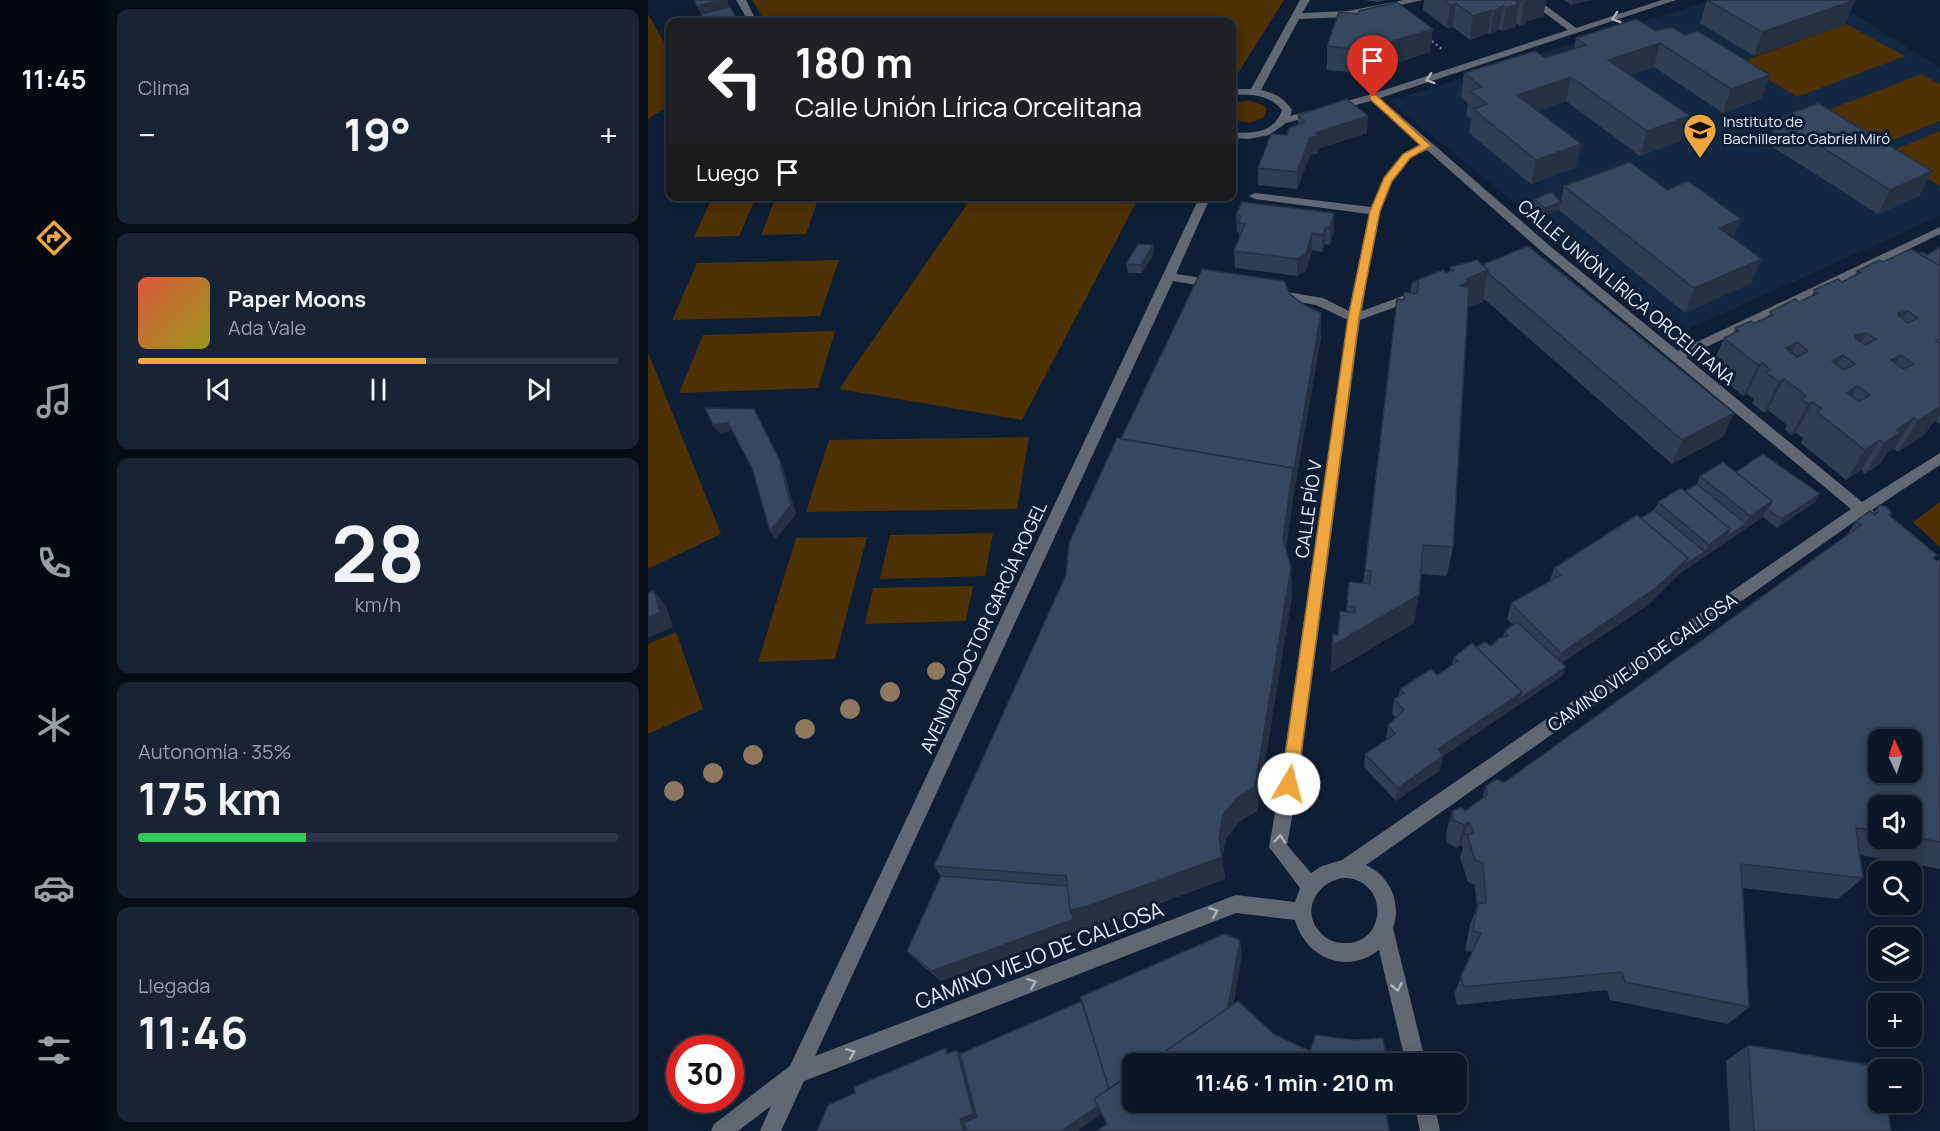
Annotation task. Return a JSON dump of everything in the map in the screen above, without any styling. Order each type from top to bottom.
[{"type":"street","points":[[741,0],[751,18]]},
{"type":"street","points":[[1255,91],[1305,0]]},
{"type":"street","points":[[1296,16],[1348,14],[1419,0]]},
{"type":"street","points":[[1532,0],[1575,31]]},
{"type":"street","points":[[1236,135],[1267,132],[1278,127],[1285,120],[1373,97],[1671,0]]},
{"type":"street","points":[[1236,92],[1255,91],[1270,95],[1281,102],[1287,110],[1285,120]]},
{"type":"street","name":"CALLE UNIÓN LÍRICA ORCELITANA","points":[[1373,97],[1541,251],[1863,508],[1898,540]]},
{"type":"street","name":"CALLE PÍO V","points":[[1310,886],[1278,848],[1289,784],[1354,318],[1375,211],[1388,180],[1400,164],[1407,156],[1426,146]]},
{"type":"street","points":[[1255,196],[1375,211]]},
{"type":"street","name":"AVENIDA DOCTOR GARCÍA ROGEL","points":[[770,1131],[1204,201]]},
{"type":"street","points":[[1676,357],[1940,230]]},
{"type":"street","points":[[1168,276],[1226,286]]},
{"type":"street","points":[[1261,291],[1318,301],[1354,318],[1429,291]]},
{"type":"street","name":"CAMINO VIEJO DE CALLOSA","points":[[1310,886],[1319,876],[1332,870],[1345,869],[1863,508],[1940,458]]},
{"type":"street","points":[[1310,886],[1304,898],[1302,912],[1305,926],[1313,938],[1324,947],[1337,952],[1351,953],[1365,949],[1376,941],[1384,930],[1387,916],[1386,902],[1381,889],[1371,878],[1345,869]]},
{"type":"street","name":"CAMINO VIEJO DE CALLOSA","points":[[796,1074],[1236,904],[1302,912]]},
{"type":"street","points":[[1384,930],[1413,1053]]},
{"type":"street","points":[[721,1131],[796,1074]]},
{"type":"street","points":[[1426,1113],[1430,1131]]},
{"type":"path","points":[[1423,35],[1465,68]]},
{"type":"shaded area","points":[[752,0],[1284,0],[1236,76],[1236,18],[763,18]]},
{"type":"shaded area","name":"Instituto de Bachillerato Gabriel Miró","points":[[1712,0],[1833,0],[1940,68],[1940,216],[1677,334],[1389,101]]},
{"type":"shaded area","points":[[648,14],[666,46],[666,108],[648,119]]},
{"type":"shaded area","points":[[1846,24],[1905,56],[1797,97],[1740,62]]},
{"type":"shaded area","points":[[1921,74],[1940,84],[1940,121],[1876,147],[1820,113]]},
{"type":"shaded area","points":[[1249,100],[1267,109],[1263,118],[1249,123],[1236,120],[1236,103]]},
{"type":"shaded area","points":[[1940,131],[1940,186],[1886,153]]},
{"type":"shaded area","points":[[711,201],[754,201],[739,236],[694,237]]},
{"type":"shaded area","points":[[774,201],[818,201],[806,234],[761,235]]},
{"type":"shaded area","points":[[969,201],[1137,201],[1022,420],[839,389]]},
{"type":"shaded area","points":[[839,260],[820,316],[672,320],[697,263]]},
{"type":"shaded area","points":[[835,331],[818,388],[679,393],[703,335]]},
{"type":"shaded area","points":[[648,352],[721,534],[648,569]]},
{"type":"shaded area","points":[[1029,437],[1017,509],[806,512],[829,440]]},
{"type":"shaded area","points":[[1940,502],[1940,547],[1913,522]]},
{"type":"shaded area","points":[[993,533],[985,576],[880,579],[890,535]]},
{"type":"shaded area","points":[[867,537],[835,659],[758,662],[796,538]]},
{"type":"shaded area","points":[[973,586],[966,621],[865,624],[873,588]]},
{"type":"shaded area","points":[[676,632],[703,709],[648,734],[648,644]]},
{"type":"building","points":[[694,0],[722,0],[697,6]]},
{"type":"building","points":[[1444,0],[1520,0],[1516,1],[1519,4],[1506,8],[1503,6],[1494,11],[1473,16],[1456,3],[1450,5]]},
{"type":"building","points":[[1707,0],[1855,0],[1762,32]]},
{"type":"building","points":[[1397,2],[1433,29],[1376,46],[1362,45],[1360,50],[1327,46],[1339,12],[1358,14],[1359,11]]},
{"type":"building","points":[[730,7],[737,18],[703,18],[701,14]]},
{"type":"building","points":[[1636,19],[1656,31],[1671,27],[1685,35],[1698,31],[1770,75],[1731,89],[1660,43],[1608,60],[1690,116],[1647,131],[1571,77],[1517,95],[1581,144],[1536,160],[1473,109],[1487,104],[1470,91],[1482,87],[1464,73],[1535,51],[1545,58],[1586,45],[1576,38]]},
{"type":"building","points":[[1347,99],[1368,116],[1316,133],[1318,136],[1310,138],[1297,172],[1258,168],[1271,134],[1287,135],[1289,128],[1305,122],[1298,115]]},
{"type":"building","points":[[1818,103],[1932,171],[1890,190],[1777,119]]},
{"type":"building","points":[[1630,162],[1667,190],[1688,181],[1741,219],[1719,228],[1762,259],[1694,288],[1564,186]]},
{"type":"building","points":[[1552,192],[1561,202],[1545,208],[1534,199]]},
{"type":"building","points":[[1242,202],[1334,213],[1330,228],[1326,227],[1322,235],[1312,233],[1306,254],[1297,259],[1234,251],[1245,224],[1238,223],[1241,216],[1236,215]]},
{"type":"building","points":[[1138,244],[1153,245],[1141,265],[1126,264]]},
{"type":"building","points":[[1528,246],[1734,413],[1682,440],[1488,273],[1482,265]]},
{"type":"building","points":[[1940,247],[1940,266],[1919,253],[1927,255]]},
{"type":"building","points":[[1911,249],[1940,266],[1940,339],[1936,341],[1940,343],[1940,407],[1918,421],[1914,418],[1896,430],[1900,433],[1884,443],[1880,440],[1865,450],[1817,412],[1822,409],[1813,402],[1808,404],[1801,399],[1806,396],[1784,379],[1779,382],[1766,372],[1771,370],[1762,363],[1758,365],[1724,338],[1739,331],[1735,328],[1773,315],[1770,312],[1795,299],[1799,302],[1818,293],[1814,290],[1838,279],[1842,282],[1879,260],[1883,262]],"holes":[[[1908,311],[1918,318],[1908,323],[1898,313]],[[1866,333],[1876,339],[1865,345],[1855,338],[1855,335]],[[1797,342],[1808,351],[1797,357],[1786,348]],[[1843,355],[1855,364],[1844,370],[1832,361]],[[1901,355],[1914,364],[1903,369],[1891,360]],[[1857,386],[1870,395],[1859,401],[1847,393]]]},
{"type":"building","points":[[1477,260],[1488,270],[1466,279],[1469,282],[1459,286],[1469,287],[1453,547],[1423,545],[1419,595],[1332,646],[1333,634],[1338,635],[1340,611],[1355,613],[1355,607],[1347,606],[1349,582],[1370,584],[1371,571],[1365,570],[1397,299],[1404,300],[1404,292],[1417,294],[1419,282],[1412,282],[1443,270],[1446,273],[1454,270],[1450,267]]},
{"type":"building","points":[[1202,269],[1284,281],[1290,294],[1306,306],[1321,313],[1293,475],[1293,468],[1121,439]]},
{"type":"building","points":[[705,408],[754,409],[779,459],[791,505],[770,531],[752,468],[728,423],[713,425]]},
{"type":"building","points":[[1117,438],[1293,468],[1283,539],[1291,567],[1255,787],[1237,798],[1223,815],[1219,839],[1222,857],[1088,906],[1070,910],[1066,876],[934,866],[1066,575],[1069,543]]},
{"type":"building","points":[[1763,454],[1820,494],[1782,519],[1772,513],[1768,509],[1772,501],[1736,472]]},
{"type":"building","points":[[1723,462],[1772,501],[1750,516],[1700,476]]},
{"type":"building","points":[[1697,484],[1746,524],[1726,537],[1730,529],[1685,491]]},
{"type":"building","points":[[1681,488],[1730,529],[1709,545],[1658,502]]},
{"type":"building","points":[[1879,505],[1887,507],[1892,514],[1889,515],[1937,555],[1933,558],[1937,561],[1940,559],[1940,842],[1922,839],[1922,795],[1868,795],[1868,830],[1856,828],[1863,878],[1741,864],[1749,1007],[1625,982],[1622,972],[1464,987],[1461,976],[1481,933],[1473,931],[1478,903],[1486,903],[1483,863],[1475,860],[1467,835],[1474,833],[1469,822],[1464,825],[1453,820],[1452,811],[1462,807],[1465,811],[1487,795],[1486,786],[1496,779],[1505,782],[1861,525],[1856,521],[1870,511],[1875,515],[1878,512],[1876,510]]},
{"type":"building","points":[[1654,510],[1705,552],[1684,565],[1688,558],[1641,518]]},
{"type":"building","points":[[1637,515],[1688,558],[1656,588],[1561,653],[1511,603],[1561,575],[1554,568]]},
{"type":"building","points":[[654,591],[660,612],[648,618],[648,593]]},
{"type":"building","points":[[1517,622],[1566,667],[1519,699],[1522,692],[1476,647],[1485,642],[1491,646],[1499,638],[1508,636],[1505,631]]},
{"type":"building","points":[[1472,643],[1522,692],[1438,749],[1443,756],[1398,788],[1365,754],[1395,734],[1388,725],[1404,710],[1394,699],[1404,693],[1400,689],[1431,669],[1437,675],[1458,661],[1454,657]]},
{"type":"building","points":[[941,876],[1067,886],[1070,910],[1074,919],[932,971],[907,951]]},
{"type":"building","points":[[1224,934],[1240,940],[1228,1008],[1163,1053],[1122,1053],[1122,1080],[1109,1089],[1080,997]]},
{"type":"building","points":[[1082,1001],[1109,1089],[1094,1099],[1098,1106],[1061,1131],[967,1131],[964,1123],[977,1117],[960,1054]]},
{"type":"building","points":[[1238,1001],[1275,1035],[1310,1051],[1316,1035],[1354,1040],[1383,1038],[1385,1053],[1163,1053]]},
{"type":"building","points":[[1748,1045],[1868,1065],[1868,1113],[1889,1113],[1891,1131],[1754,1131]]},
{"type":"building","points":[[946,1048],[947,1054],[957,1050],[973,1114],[960,1119],[963,1131],[817,1131],[828,1105],[855,1093],[854,1087]]},
{"type":"building","points":[[1122,1080],[1122,1113],[1387,1113],[1389,1131],[1097,1131],[1107,1124],[1094,1099]]},
{"type":"place","name":"Instituto de Bachillerato Gabriel Miró","points":[[1700,159]]},
{"type":"route","points":[[1289,784],[1354,318],[1375,211],[1388,180],[1397,168],[1407,156],[1426,146],[1373,97]]}]
